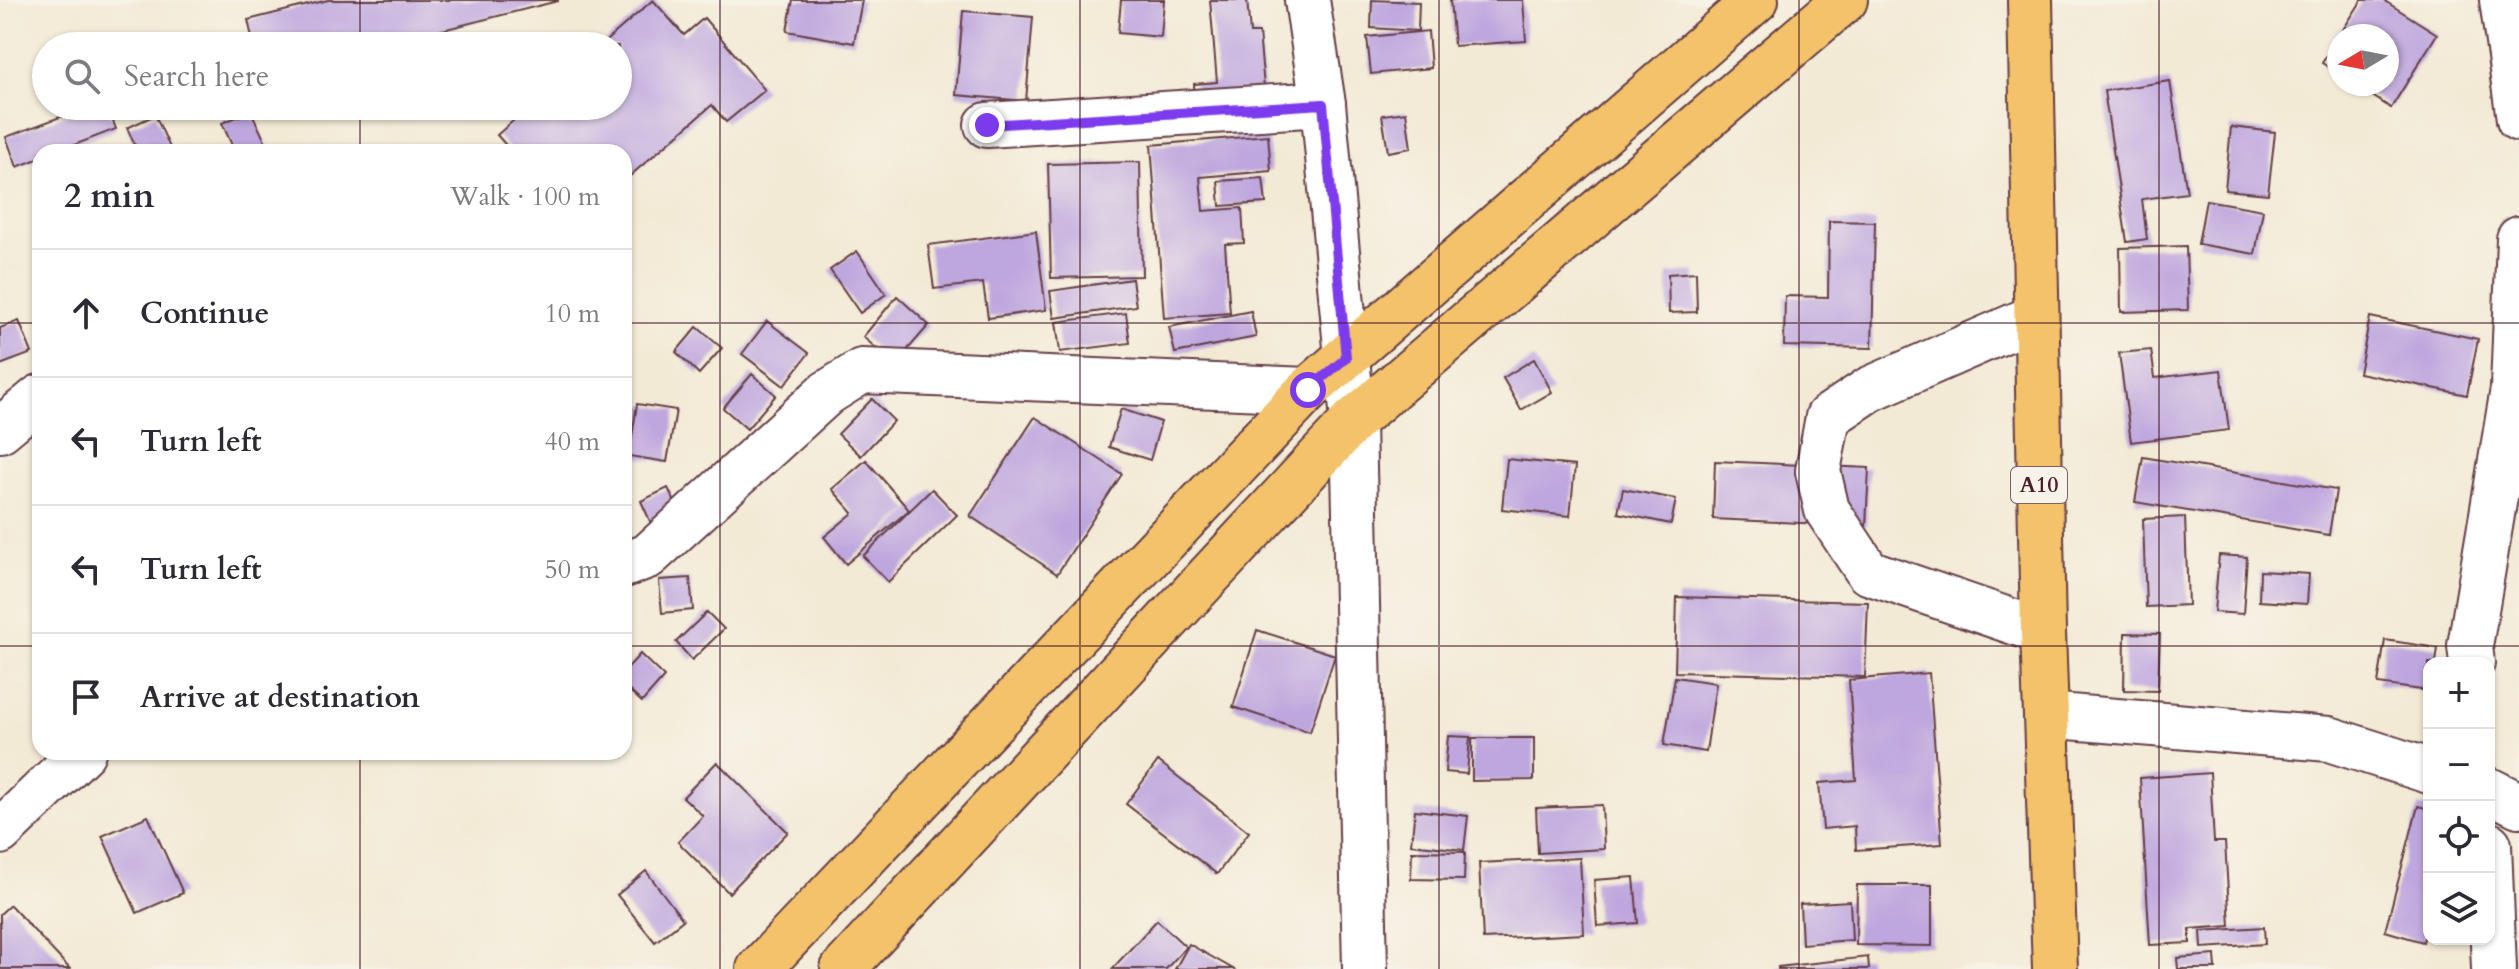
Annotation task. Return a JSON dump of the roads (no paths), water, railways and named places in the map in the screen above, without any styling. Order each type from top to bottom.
[{"type":"main road","points":[[759,969],[1308,390],[1756,0]]},
{"type":"main road","points":[[843,969],[1353,421],[1845,0]]},
{"type":"main road","name":"A10","points":[[2030,0],[2043,632],[2055,969]]},
{"type":"street","points":[[1307,0],[1323,104],[1353,421],[1362,965]]},
{"type":"street","points":[[2502,0],[2519,119]]},
{"type":"street","points":[[987,125],[1323,104]]},
{"type":"street","points":[[2471,657],[2470,646],[2513,389],[2519,239]]},
{"type":"street","points":[[2035,317],[1870,389],[1828,417],[1818,471],[1827,510],[1868,572],[2043,632]]},
{"type":"street","points":[[632,562],[648,556],[827,393],[862,371],[1308,390]]},
{"type":"street","points":[[0,430],[32,404]]},
{"type":"street","points":[[2046,715],[2329,739],[2423,769]]},
{"type":"street","points":[[0,832],[75,760]]},
{"type":"street","points":[[2495,793],[2519,805]]},
{"type":"street","points":[[2490,873],[2494,969]]}]
